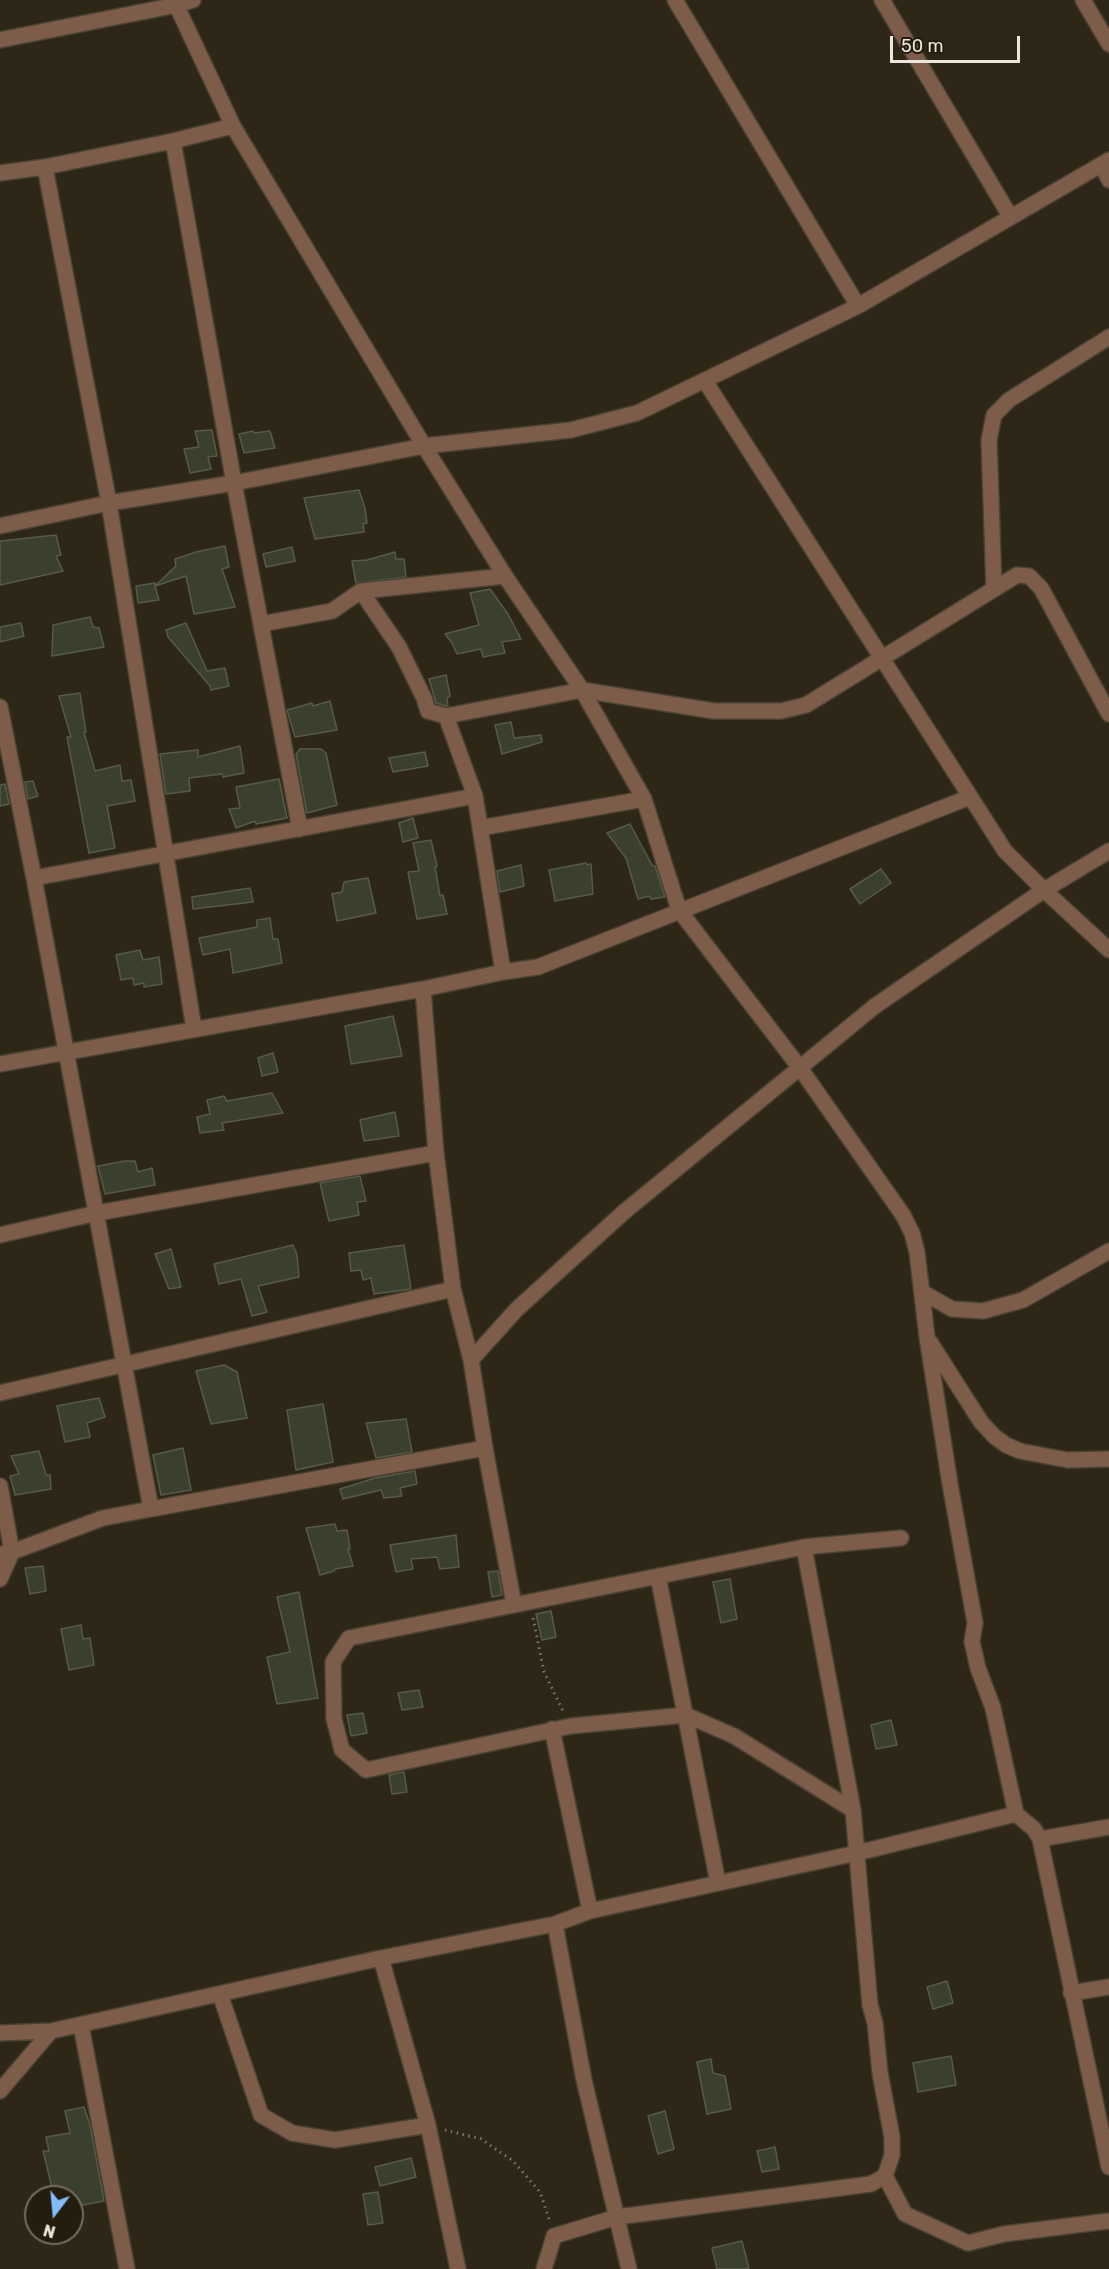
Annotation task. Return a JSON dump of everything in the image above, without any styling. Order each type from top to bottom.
[{"type":"street","points":[[0,40],[193,0]]},
{"type":"street","points":[[882,0],[1010,216]]},
{"type":"street","points":[[1083,0],[1109,44]]},
{"type":"street","points":[[682,2],[858,306]]},
{"type":"street","points":[[176,3],[233,126],[424,447],[582,690],[644,799],[680,910],[800,1068],[903,1215],[912,1233],[917,1252],[927,1337],[950,1484],[975,1623],[972,1642],[978,1668],[993,1708],[1016,1814],[1034,1829],[1040,1839],[1109,2167]]},
{"type":"street","points":[[0,173],[45,167],[173,141],[233,126]]},
{"type":"street","points":[[173,141],[234,483],[300,829]]},
{"type":"street","points":[[0,526],[109,503],[234,483],[424,447],[571,430],[637,413],[858,306],[1105,163],[1109,180]]},
{"type":"street","points":[[45,167],[109,503],[194,1029]]},
{"type":"street","points":[[994,589],[989,440],[994,415],[1009,400],[1109,337]]},
{"type":"street","points":[[705,381],[1005,851],[1109,950]]},
{"type":"street","points":[[361,591],[399,647],[428,711],[446,716],[582,690],[714,711],[781,711],[806,705],[1017,575],[1029,576],[1041,588],[1109,712]]},
{"type":"street","points":[[261,624],[332,611],[361,591],[506,576]]},
{"type":"street","points":[[0,707],[67,1052],[151,1509]]},
{"type":"street","points":[[446,716],[475,796],[503,972]]},
{"type":"street","points":[[34,878],[475,796]]},
{"type":"street","points":[[0,1064],[538,967],[970,797]]},
{"type":"street","points":[[480,828],[644,799]]},
{"type":"street","points":[[471,1360],[517,1309],[624,1212],[875,1006],[1044,890],[1109,851]]},
{"type":"street","points":[[423,989],[436,1153],[453,1289],[471,1360],[485,1448],[521,1603]]},
{"type":"street","points":[[0,1236],[97,1213],[436,1153]]},
{"type":"street","points":[[922,1292],[952,1309],[983,1311],[1023,1300],[1109,1251]]},
{"type":"street","points":[[0,1393],[453,1289]]},
{"type":"street","points":[[927,1337],[981,1422],[1006,1445],[1020,1451],[1067,1460],[1109,1459]]},
{"type":"street","points":[[6,1553],[103,1518],[485,1448]]},
{"type":"street","points":[[0,1486],[6,1553],[0,1579]]},
{"type":"street","points":[[853,1810],[734,1736],[686,1715],[552,1729],[366,1770],[342,1750],[334,1719],[333,1662],[349,1638],[804,1547],[901,1538]]},
{"type":"street","points":[[544,2269],[554,2236],[616,2217],[871,2184],[885,2176],[892,2155],[892,2137],[880,2073],[875,2023],[870,2005],[853,1810],[804,1547]]},
{"type":"street","points":[[658,1576],[718,1884]]},
{"type":"street","points":[[552,1729],[590,1911]]},
{"type":"street","points":[[0,2033],[51,2031],[381,1958],[555,1924],[590,1911],[857,1853],[1016,1814]]},
{"type":"street","points":[[1040,1839],[1109,1827]]},
{"type":"street","points":[[555,1924],[584,2080],[629,2269]]},
{"type":"street","points":[[381,1958],[428,2125],[458,2269]]},
{"type":"street","points":[[1071,1993],[1109,1987]]},
{"type":"street","points":[[220,1994],[261,2115],[292,2133],[336,2140],[428,2125]]},
{"type":"street","points":[[81,2025],[127,2269]]},
{"type":"street","points":[[0,2091],[51,2031]]},
{"type":"street","points":[[885,2176],[905,2214],[968,2243],[1004,2234],[1109,2221]]},
{"type":"path","points":[[521,1603],[537,1629],[544,1672],[571,1726]]},
{"type":"path","points":[[428,2125],[481,2139],[513,2161],[540,2192],[554,2236]]},
{"type":"building","points":[[212,430],[217,456],[208,457],[211,469],[190,473],[184,449],[199,447],[195,431]]},
{"type":"building","points":[[253,431],[254,433],[270,431],[275,448],[244,453],[239,434]]},
{"type":"building","points":[[359,490],[367,523],[363,524],[364,532],[315,539],[304,498]]},
{"type":"building","points":[[56,535],[61,555],[56,556],[63,571],[0,585],[0,541]]},
{"type":"building","points":[[225,546],[229,567],[222,569],[235,607],[194,614],[186,576],[155,586],[176,566],[175,559]]},
{"type":"building","points":[[292,547],[295,561],[266,567],[263,554]]},
{"type":"building","points":[[395,552],[396,559],[404,559],[406,577],[356,583],[352,561],[367,560]]},
{"type":"building","points":[[155,583],[159,600],[138,603],[136,586]]},
{"type":"building","points":[[490,589],[508,614],[521,639],[502,642],[505,653],[483,657],[481,649],[457,654],[445,634],[479,625],[470,593]]},
{"type":"building","points":[[90,617],[93,627],[99,628],[104,647],[52,656],[53,625]]},
{"type":"building","points":[[21,623],[24,636],[0,642],[0,627]]},
{"type":"building","points":[[186,623],[207,671],[225,668],[229,686],[211,690],[168,637],[166,630]]},
{"type":"building","points":[[446,675],[450,696],[447,698],[448,706],[436,703],[429,679]]},
{"type":"building","points":[[80,693],[86,732],[84,732],[95,771],[120,765],[122,781],[131,780],[135,801],[107,806],[115,848],[89,853],[67,737],[71,737],[59,696]]},
{"type":"building","points":[[330,701],[337,730],[295,737],[287,710]]},
{"type":"building","points":[[511,722],[514,738],[541,735],[542,742],[502,754],[495,725]]},
{"type":"building","points":[[240,746],[244,773],[223,777],[222,774],[189,778],[190,791],[166,794],[160,754],[198,750],[198,757]]},
{"type":"building","points":[[300,749],[321,749],[326,753],[337,805],[307,813],[296,754]]},
{"type":"building","points":[[425,752],[428,766],[393,772],[389,758]]},
{"type":"building","points":[[279,779],[287,818],[256,824],[255,821],[236,828],[229,809],[240,808],[236,787]]},
{"type":"building","points":[[33,781],[38,796],[28,799],[25,782]]},
{"type":"building","points":[[5,784],[9,804],[0,806],[0,785]]},
{"type":"building","points":[[413,818],[418,838],[403,842],[399,823]]},
{"type":"building","points":[[630,824],[652,865],[655,866],[665,897],[651,899],[649,896],[638,899],[626,858],[607,833]]},
{"type":"building","points":[[431,840],[440,896],[443,895],[447,914],[417,919],[408,872],[419,871],[413,843]]},
{"type":"building","points":[[591,864],[593,894],[555,901],[549,870]]},
{"type":"building","points":[[521,865],[524,886],[500,892],[497,871]]},
{"type":"building","points":[[881,869],[891,883],[860,904],[850,889]]},
{"type":"building","points":[[368,878],[376,913],[337,921],[332,894],[342,892],[344,882]]},
{"type":"building","points":[[250,888],[253,902],[193,909],[192,897]]},
{"type":"building","points":[[270,918],[273,939],[278,939],[282,963],[233,973],[230,949],[203,955],[199,938],[257,927],[257,920]]},
{"type":"building","points":[[140,950],[143,960],[159,957],[162,984],[144,987],[144,983],[134,985],[133,978],[121,980],[116,955]]},
{"type":"building","points":[[393,1016],[402,1056],[351,1064],[345,1026]]},
{"type":"building","points":[[273,1053],[278,1072],[262,1076],[258,1058]]},
{"type":"building","points":[[272,1093],[283,1113],[222,1123],[224,1130],[200,1133],[197,1117],[210,1114],[207,1100],[224,1096],[227,1101]]},
{"type":"building","points":[[395,1112],[399,1136],[364,1141],[360,1120]]},
{"type":"building","points":[[135,1161],[138,1172],[152,1168],[155,1185],[105,1194],[98,1166]]},
{"type":"building","points":[[360,1176],[366,1201],[357,1202],[359,1215],[329,1221],[320,1183]]},
{"type":"building","points":[[293,1245],[297,1255],[299,1277],[258,1286],[267,1312],[252,1316],[241,1279],[219,1284],[214,1264]]},
{"type":"building","points":[[404,1245],[411,1289],[374,1294],[371,1278],[363,1280],[361,1270],[351,1271],[349,1253]]},
{"type":"building","points":[[171,1249],[181,1287],[169,1289],[155,1254]]},
{"type":"building","points":[[224,1365],[237,1372],[247,1418],[211,1424],[196,1371]]},
{"type":"building","points":[[99,1398],[105,1417],[87,1423],[90,1437],[65,1442],[57,1406]]},
{"type":"building","points":[[323,1404],[333,1462],[296,1470],[287,1410]]},
{"type":"building","points":[[406,1419],[412,1452],[376,1458],[366,1423]]},
{"type":"building","points":[[183,1448],[191,1490],[161,1495],[153,1455]]},
{"type":"building","points":[[39,1451],[46,1475],[50,1475],[51,1489],[15,1495],[10,1476],[19,1474],[11,1456]]},
{"type":"building","points":[[415,1471],[417,1484],[400,1488],[402,1496],[384,1498],[381,1490],[343,1499],[340,1489],[375,1478]]},
{"type":"building","points":[[335,1524],[337,1531],[347,1530],[350,1549],[348,1549],[353,1566],[335,1569],[320,1575],[306,1528]]},
{"type":"building","points":[[456,1535],[459,1567],[440,1569],[437,1557],[411,1559],[413,1569],[396,1572],[390,1545]]},
{"type":"building","points":[[43,1566],[46,1591],[30,1594],[25,1568]]},
{"type":"building","points":[[498,1571],[502,1595],[492,1597],[488,1572]]},
{"type":"building","points":[[730,1579],[737,1619],[721,1623],[713,1582]]},
{"type":"building","points":[[299,1592],[318,1698],[277,1704],[267,1657],[290,1652],[277,1597]]},
{"type":"building","points":[[551,1611],[556,1637],[542,1640],[536,1614]]},
{"type":"building","points":[[81,1625],[83,1639],[90,1638],[94,1665],[69,1670],[61,1629]]},
{"type":"building","points":[[419,1690],[423,1707],[402,1710],[398,1693]]},
{"type":"building","points":[[363,1713],[367,1733],[351,1736],[347,1715]]},
{"type":"building","points":[[891,1720],[897,1745],[876,1749],[871,1725]]},
{"type":"building","points":[[404,1772],[407,1792],[392,1794],[389,1775]]},
{"type":"building","points":[[947,1981],[953,2003],[933,2009],[927,1987]]},
{"type":"building","points":[[951,2056],[956,2085],[918,2092],[913,2063]]},
{"type":"building","points":[[711,2059],[713,2073],[725,2076],[731,2109],[707,2114],[697,2062]]},
{"type":"building","points":[[84,2107],[90,2125],[104,2201],[84,2205],[84,2185],[51,2185],[43,2151],[49,2151],[46,2137],[70,2133],[65,2111]]},
{"type":"building","points":[[665,2111],[674,2149],[658,2154],[648,2116]]},
{"type":"building","points":[[775,2147],[779,2169],[762,2172],[757,2151]]},
{"type":"building","points":[[411,2158],[416,2177],[380,2186],[375,2167]]},
{"type":"building","points":[[378,2192],[383,2223],[368,2225],[363,2194]]},
{"type":"building","points":[[742,2241],[749,2269],[717,2269],[712,2248]]}]
